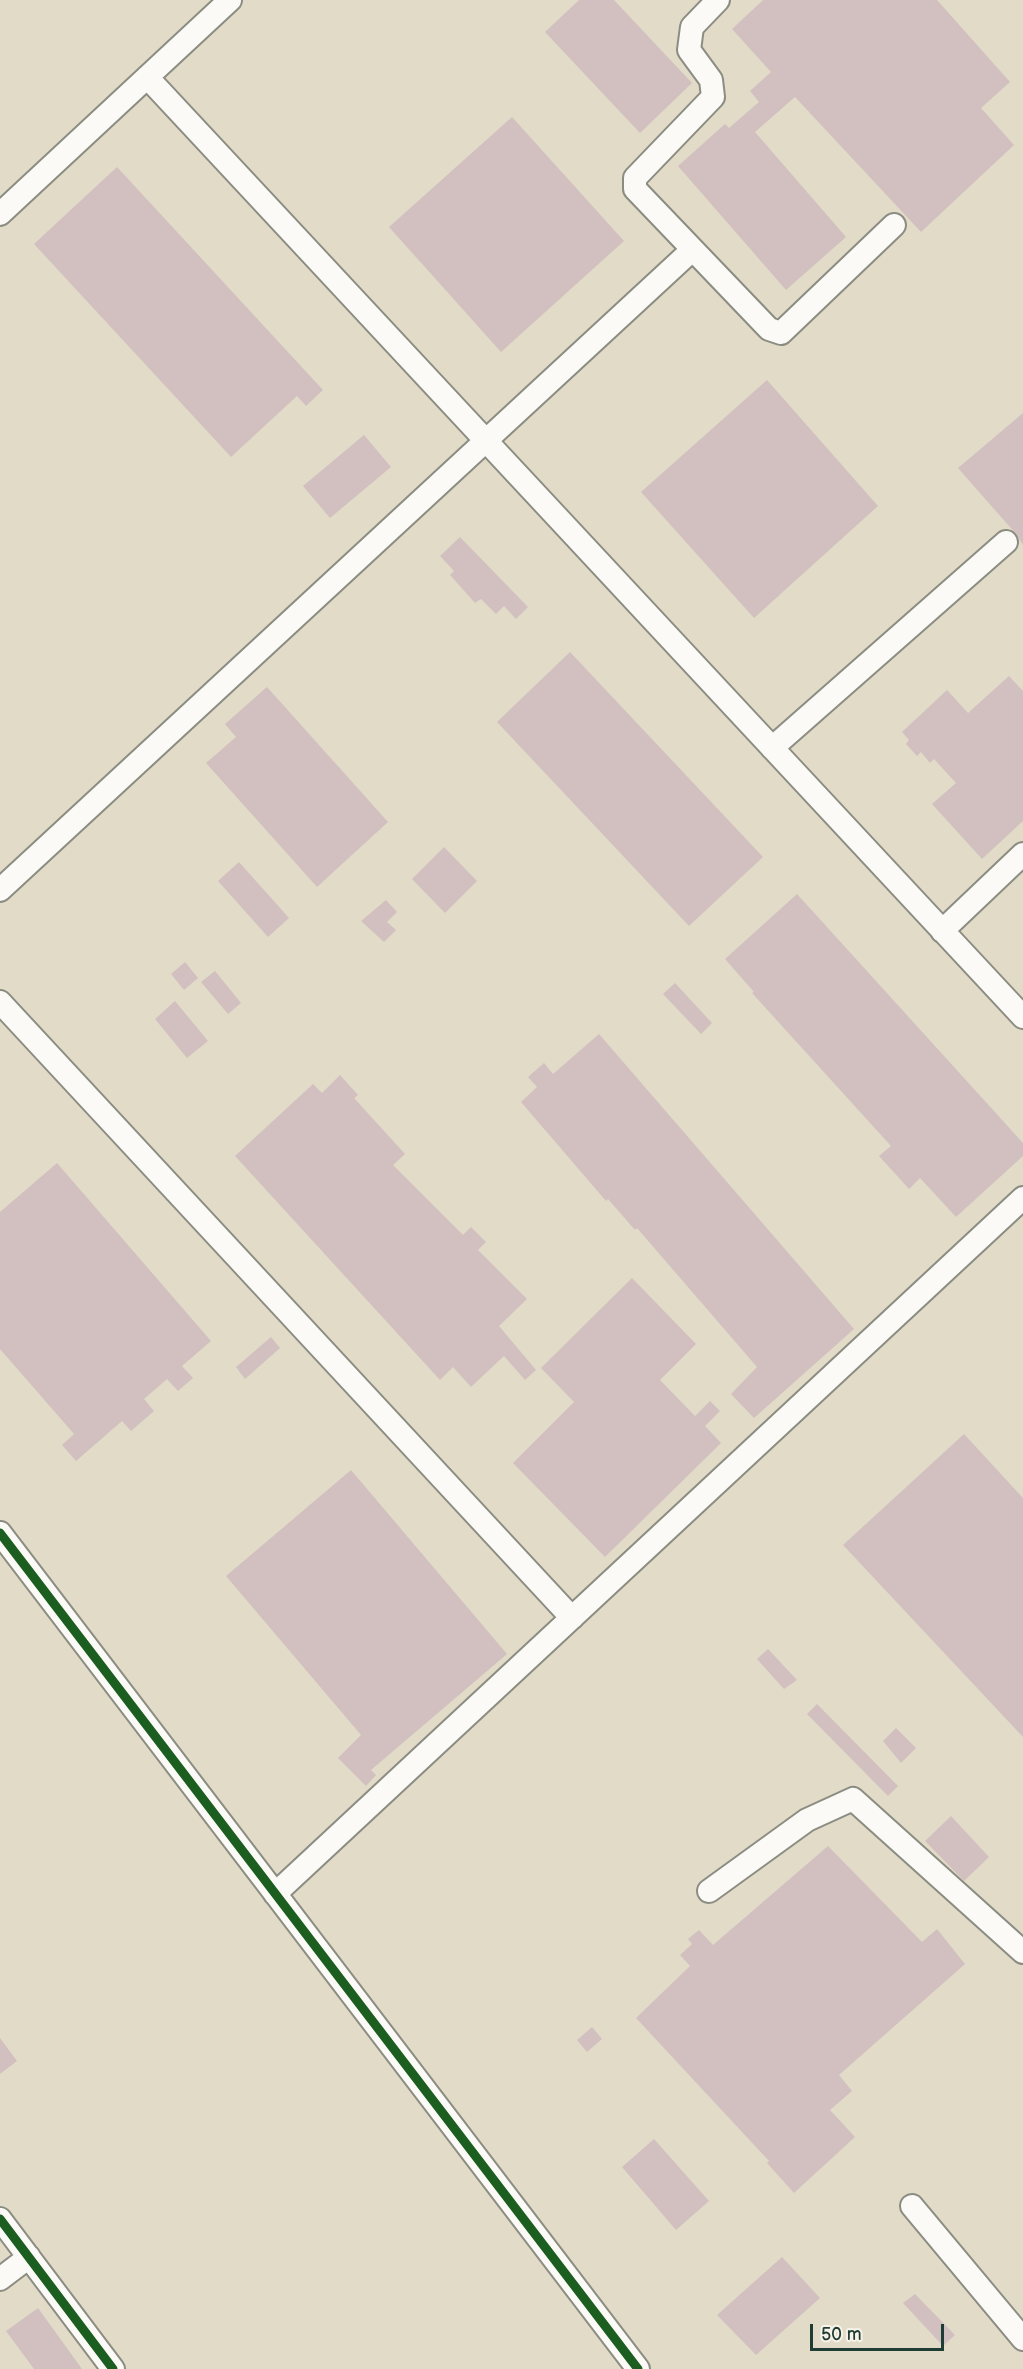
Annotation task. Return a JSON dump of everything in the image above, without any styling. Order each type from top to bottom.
[{"type":"street","points":[[0,214],[230,0]]},
{"type":"street","points":[[718,0],[692,27],[689,50],[711,80],[713,97],[635,178],[634,189],[769,329],[781,333],[894,225]]},
{"type":"street","points":[[147,77],[1023,1017]]},
{"type":"street","points":[[0,890],[691,250]]},
{"type":"street","points":[[772,748],[1006,542]]},
{"type":"street","points":[[942,931],[1023,854]]},
{"type":"street","points":[[0,1002],[572,1618]]},
{"type":"street","points":[[275,1894],[1023,1198]]},
{"type":"street","points":[[0,1533],[638,2369]]},
{"type":"street","points":[[709,1891],[807,1820],[853,1799],[1023,1952]]},
{"type":"street","points":[[912,2206],[1023,2339]]},
{"type":"street","points":[[0,2219],[113,2369]]},
{"type":"street","points":[[0,2279],[29,2258]]},
{"type":"building","points":[[579,0],[614,0],[692,83],[640,133],[545,32]]},
{"type":"building","points":[[763,0],[937,0],[1010,82],[981,108],[1014,145],[921,232],[795,97],[755,132],[846,237],[786,290],[678,166],[725,124],[729,128],[759,102],[750,91],[771,72],[732,29]]},
{"type":"building","points":[[512,117],[624,241],[501,352],[389,227]]},
{"type":"building","points":[[117,167],[323,390],[306,406],[297,396],[231,457],[34,244]]},
{"type":"building","points":[[767,380],[878,506],[754,618],[641,492]]},
{"type":"building","points":[[1023,413],[1023,545],[958,468]]},
{"type":"building","points":[[364,435],[391,467],[330,518],[303,486]]},
{"type":"building","points":[[460,537],[528,607],[516,619],[504,606],[496,614],[481,599],[475,603],[450,575],[454,571],[440,556]]},
{"type":"building","points":[[570,652],[763,857],[689,926],[497,722]]},
{"type":"building","points":[[1009,676],[1023,691],[1023,821],[982,859],[932,804],[956,783],[934,759],[930,763],[921,752],[917,756],[906,744],[909,740],[902,732],[947,690],[968,713]]},
{"type":"building","points":[[267,687],[388,822],[317,887],[206,763],[236,737],[225,724]]},
{"type":"building","points":[[444,847],[477,881],[445,913],[412,879]]},
{"type":"building","points":[[239,862],[289,918],[268,937],[218,881]]},
{"type":"building","points":[[797,894],[1023,1143],[1023,1156],[956,1217],[920,1178],[909,1189],[879,1156],[891,1146],[752,993],[754,992],[725,959]]},
{"type":"building","points":[[386,900],[397,912],[387,922],[396,930],[384,942],[361,921]]},
{"type":"building","points":[[185,962],[198,978],[184,990],[171,974]]},
{"type":"building","points":[[215,971],[241,1003],[228,1014],[201,982]]},
{"type":"building","points":[[675,983],[712,1023],[701,1034],[663,994]]},
{"type":"building","points":[[175,1001],[208,1041],[187,1058],[155,1019]]},
{"type":"building","points":[[599,1034],[854,1329],[754,1418],[731,1394],[757,1367],[637,1228],[635,1230],[608,1199],[606,1201],[521,1102],[537,1087],[528,1077],[544,1063],[553,1074]]},
{"type":"building","points":[[340,1075],[358,1095],[354,1098],[405,1154],[393,1165],[463,1235],[471,1227],[486,1242],[478,1250],[527,1299],[499,1326],[536,1370],[525,1380],[504,1356],[471,1387],[453,1367],[440,1380],[235,1156],[313,1084],[322,1093]]},
{"type":"building","points":[[57,1163],[211,1341],[182,1366],[193,1378],[178,1391],[167,1379],[144,1399],[154,1411],[131,1431],[122,1421],[76,1461],[62,1445],[74,1434],[0,1349],[0,1212]]},
{"type":"building","points":[[632,1278],[696,1344],[660,1380],[695,1416],[710,1401],[720,1411],[705,1426],[721,1443],[605,1557],[513,1463],[574,1402],[541,1368]]},
{"type":"building","points":[[271,1337],[280,1348],[245,1379],[236,1367]]},
{"type":"building","points":[[964,1434],[1023,1498],[1023,1737],[843,1545]]},
{"type":"building","points":[[351,1470],[507,1654],[371,1770],[376,1775],[366,1786],[338,1758],[361,1735],[226,1576]]},
{"type":"building","points":[[768,1649],[797,1680],[784,1689],[757,1659]]},
{"type":"building","points":[[817,1704],[898,1786],[888,1796],[807,1714]]},
{"type":"building","points":[[896,1728],[916,1748],[901,1763],[883,1741]]},
{"type":"building","points":[[951,1816],[989,1857],[964,1881],[925,1841]]},
{"type":"building","points":[[828,1846],[922,1942],[937,1929],[965,1964],[839,2075],[852,2091],[830,2110],[855,2137],[794,2193],[767,2163],[769,2161],[636,2018],[690,1966],[680,1955],[692,1944],[688,1939],[699,1930],[713,1945]]},
{"type":"building","points":[[592,2027],[602,2039],[587,2052],[577,2040]]},
{"type":"building","points":[[0,2038],[17,2061],[0,2074]]},
{"type":"building","points":[[654,2139],[709,2201],[676,2230],[622,2167]]},
{"type":"building","points":[[782,2257],[820,2298],[756,2355],[717,2315]]},
{"type":"building","points":[[915,2294],[955,2335],[943,2346],[903,2303]]},
{"type":"building","points":[[38,2308],[82,2369],[34,2369],[6,2331]]},
{"type":"cycle path","points":[[0,1533],[638,2369]]},
{"type":"cycle path","points":[[0,2219],[113,2369]]}]
